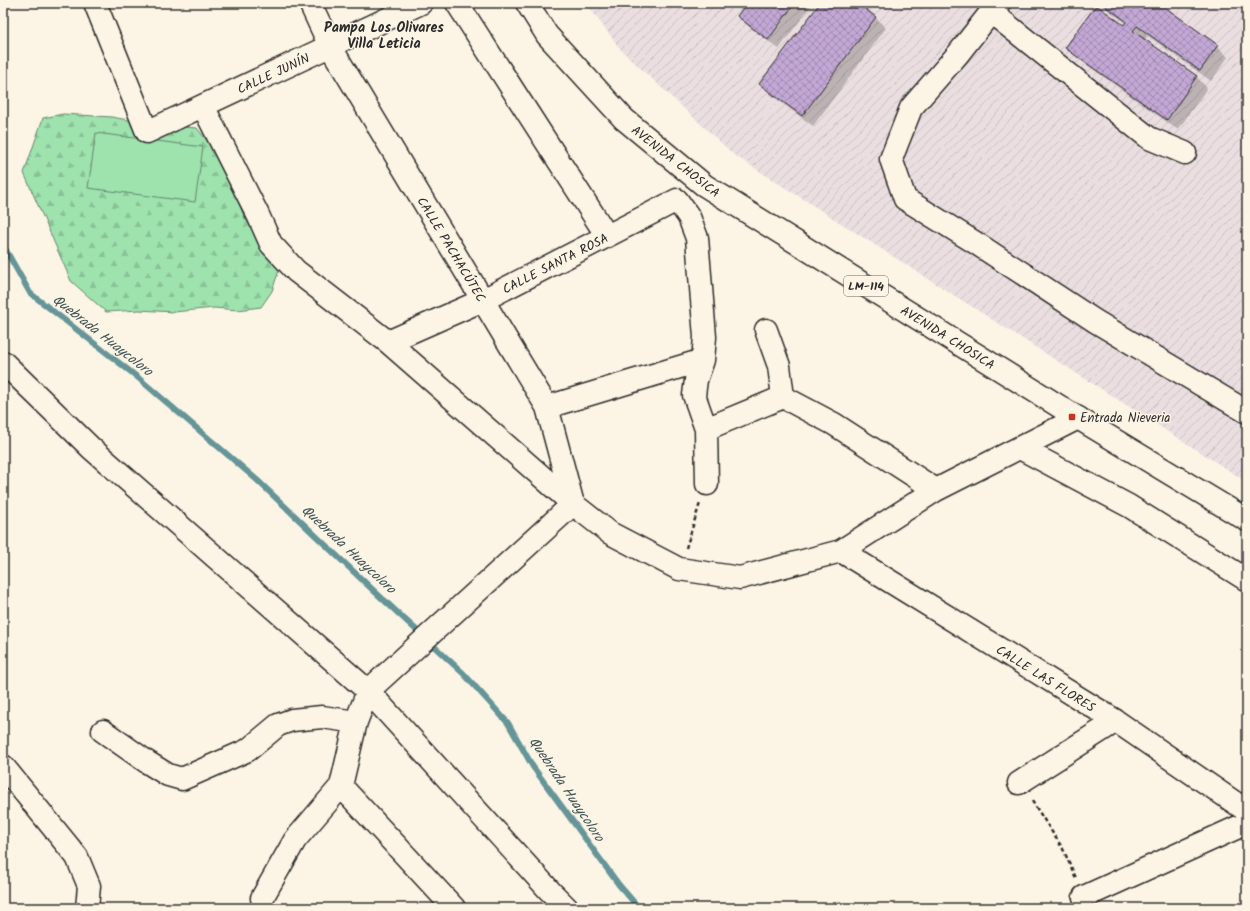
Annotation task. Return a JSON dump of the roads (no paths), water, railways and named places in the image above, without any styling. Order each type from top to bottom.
[{"type":"street","name":"CALLE JUNÍN","points":[[94,3],[147,132],[421,3]]},
{"type":"street","name":"CALLE PACHACÚTEC","points":[[310,3],[330,46],[547,407],[573,504]]},
{"type":"street","points":[[457,3],[607,236]]},
{"type":"street","name":"AVENIDA CHOSICA","points":[[527,3],[547,35],[624,119],[704,186],[1078,418],[1247,520]]},
{"type":"street","points":[[1185,153],[1149,138],[995,8],[958,54],[911,108],[891,159],[905,199],[979,245],[1095,321],[1247,412]]},
{"type":"street","points":[[203,106],[271,244],[296,271],[388,342],[573,504],[610,533],[679,569],[740,578],[841,551],[936,490],[1078,418]]},
{"type":"street","name":"CALLE SANTA ROSA","points":[[388,342],[482,300],[677,200],[689,217],[697,238],[705,337],[702,360]]},
{"type":"street","points":[[766,330],[779,366],[783,397]]},
{"type":"street","points":[[547,407],[702,360]]},
{"type":"street","points":[[702,360],[696,380],[694,395],[706,429],[707,484]]},
{"type":"street","points":[[3,362],[91,448],[368,691],[567,908]]},
{"type":"street","points":[[706,429],[783,397]]},
{"type":"street","points":[[783,397],[834,424],[936,490]]},
{"type":"street","points":[[1020,448],[1129,506],[1247,580]]},
{"type":"street","points":[[266,905],[295,840],[341,786],[356,722],[368,691],[573,504]]},
{"type":"street","name":"CALLE LAS FLORES","points":[[841,551],[1116,721],[1247,811]]},
{"type":"street","points":[[103,731],[168,775],[182,779],[248,750],[278,726],[292,720],[322,717],[356,722]]},
{"type":"street","points":[[1019,782],[1116,721]]},
{"type":"street","points":[[3,766],[77,857],[89,886],[87,908]]},
{"type":"street","points":[[341,786],[454,908]]},
{"type":"street","points":[[1084,897],[1247,823]]},
{"type":"waterway","name":"Quebrada Huaycoloro","points":[[3,245],[30,293],[136,376],[257,480],[464,674],[508,723],[533,767],[619,885],[639,908]]},
{"type":"place","name":"Entrada Nieveria","points":[[1072,417]]},
{"type":"district","name":"Pampa Los Olivares Villa Leticia","points":[[384,36]]}]
